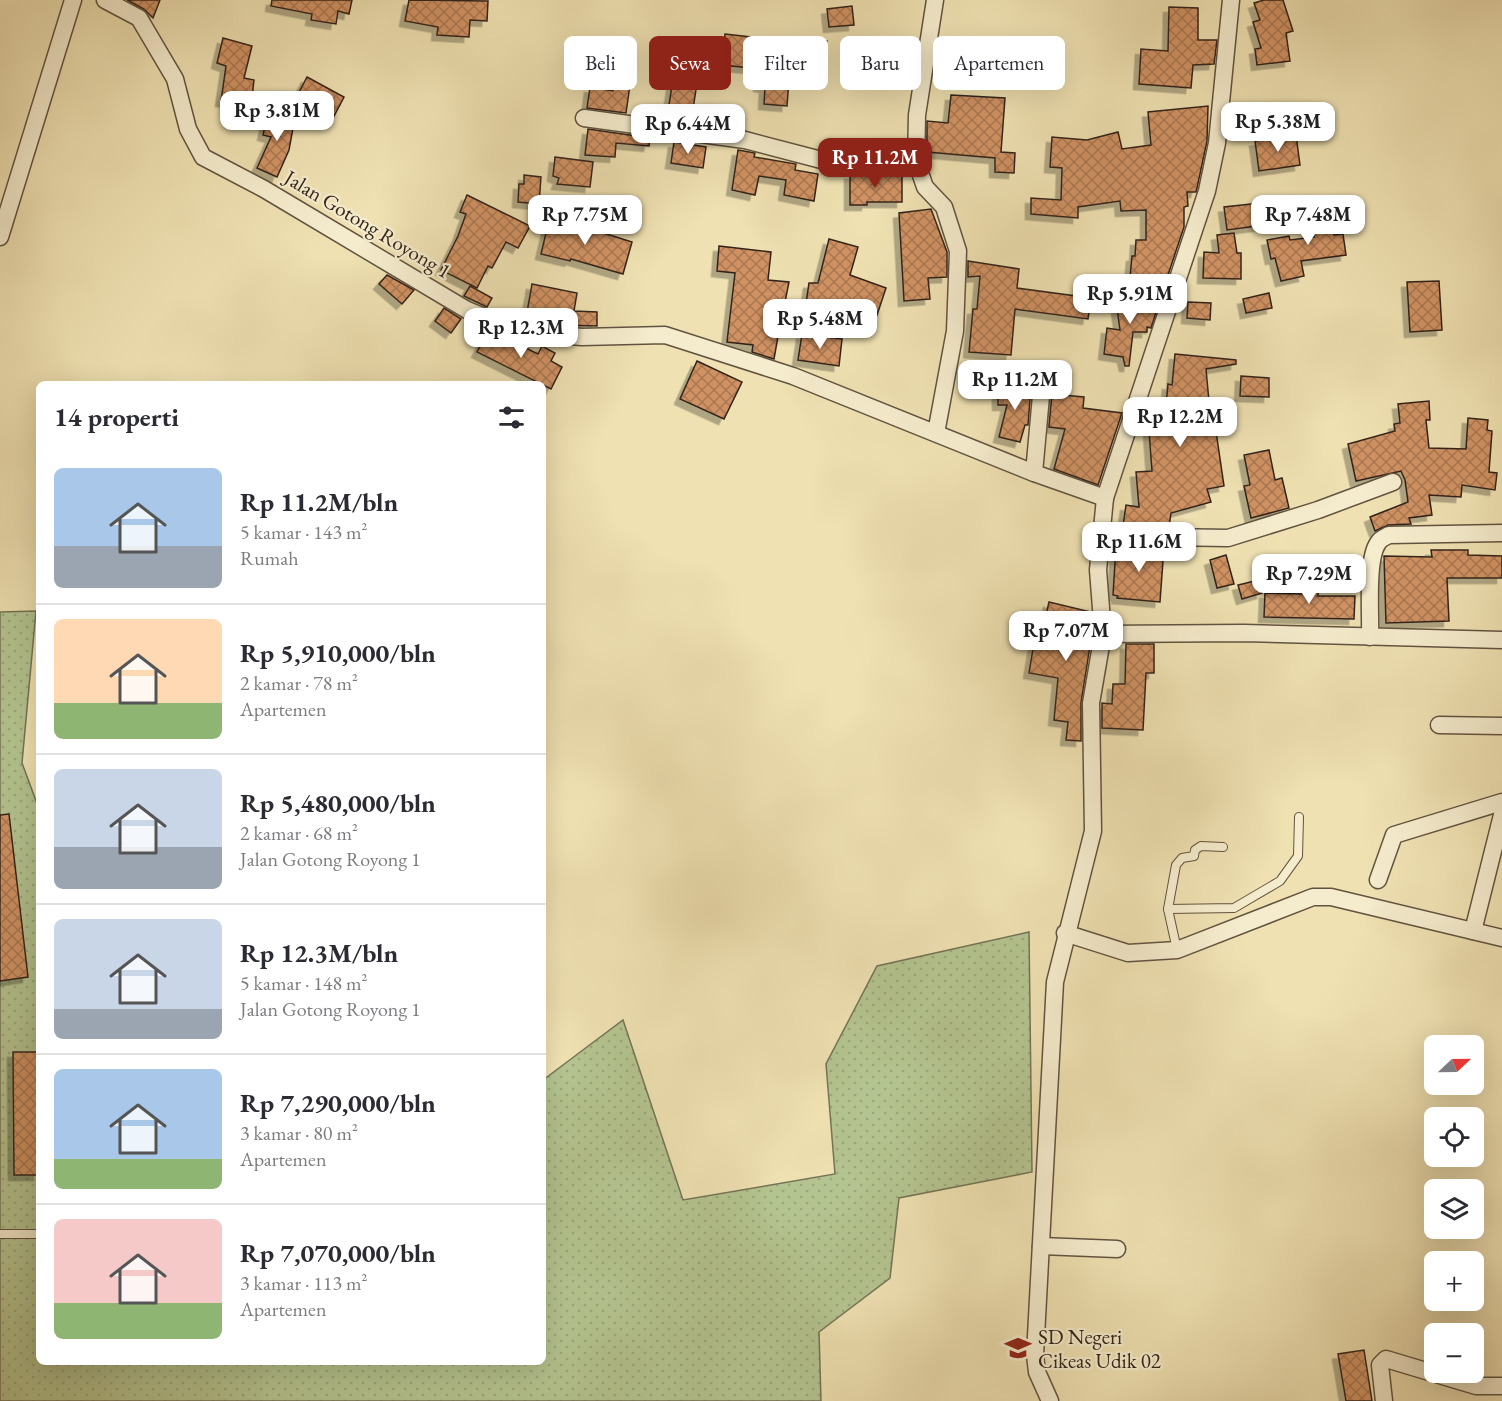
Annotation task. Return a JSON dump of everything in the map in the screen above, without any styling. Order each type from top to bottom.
[{"type":"street","points":[[0,237],[73,0]]},
{"type":"street","name":"Jalan Gotong Royong 1","points":[[105,0],[139,18],[175,79],[188,129],[203,158],[264,189],[467,310],[522,332],[582,337],[665,335],[793,376],[1034,473],[1105,498]]},
{"type":"street","points":[[935,0],[917,115],[916,161],[925,187],[944,207],[958,251],[955,331],[936,433]]},
{"type":"street","points":[[1050,1401],[1037,1372],[1035,1355],[1055,982],[1065,933],[1093,831],[1091,703],[1103,634],[1098,570],[1105,498],[1207,190],[1217,143],[1232,0]]},
{"type":"street","points":[[584,118],[745,140],[829,162],[916,161]]},
{"type":"street","points":[[1034,473],[1042,385]]},
{"type":"street","points":[[1101,536],[1228,538],[1318,510],[1393,482]]},
{"type":"street","points":[[1370,637],[1372,562],[1375,548],[1381,539],[1389,535],[1502,533]]},
{"type":"street","points":[[1103,634],[1244,633],[1502,640]]},
{"type":"street","points":[[1438,725],[1502,726]]},
{"type":"street","points":[[1378,880],[1394,835],[1502,802]]},
{"type":"street","points":[[1473,931],[1502,815]]},
{"type":"street","points":[[1065,933],[1128,953],[1177,950],[1312,897],[1331,897],[1502,938]]},
{"type":"street","points":[[1041,1246],[1117,1249]]},
{"type":"street","points":[[1384,1401],[1380,1365],[1386,1359],[1477,1393],[1502,1386]]},
{"type":"lane","points":[[1168,909],[1234,908],[1280,881],[1298,856],[1299,817]]},
{"type":"lane","points":[[1177,950],[1168,909],[1176,865],[1182,858],[1194,856],[1195,850],[1201,846],[1223,847]]},
{"type":"lane","points":[[0,1234],[36,1234]]},
{"type":"green space","points":[[36,611],[22,763],[36,801],[36,1365],[546,1365],[546,1078],[623,1020],[683,1200],[835,1174],[826,1064],[877,966],[1029,932],[1032,1172],[899,1198],[890,1278],[819,1332],[821,1401],[0,1401],[0,612]]},
{"type":"building","points":[[127,0],[160,0],[153,18],[144,9]]},
{"type":"building","points":[[272,0],[352,0],[349,14],[338,11],[336,24],[311,20],[312,14],[271,6]]},
{"type":"building","points":[[409,0],[488,1],[487,21],[470,20],[469,37],[437,35],[438,27],[405,21]]},
{"type":"building","points":[[1264,0],[1283,0],[1293,31],[1286,33],[1290,61],[1257,65],[1255,49],[1261,48],[1253,22],[1260,20],[1254,3]]},
{"type":"building","points":[[852,6],[854,25],[829,27],[827,9]]},
{"type":"building","points":[[1169,7],[1198,8],[1198,40],[1217,40],[1214,64],[1193,65],[1191,88],[1139,84],[1141,49],[1168,51]]},
{"type":"building","points":[[725,34],[743,36],[743,67],[731,66],[731,36],[725,36]]},
{"type":"building","points":[[223,38],[252,46],[244,78],[254,80],[251,106],[221,101],[226,66],[217,63]]},
{"type":"building","points":[[307,77],[344,97],[333,118],[296,98]]},
{"type":"building","points":[[590,90],[629,90],[626,113],[587,108]]},
{"type":"building","points":[[671,90],[696,90],[693,109],[669,105]]},
{"type":"building","points":[[765,90],[788,90],[787,106],[764,104]]},
{"type":"building","points":[[951,95],[1005,98],[1001,152],[1015,153],[1014,173],[995,172],[995,158],[927,152],[927,121],[948,123]]},
{"type":"building","points":[[1208,106],[1207,141],[1197,188],[1196,192],[1187,192],[1188,206],[1184,207],[1184,227],[1167,278],[1130,277],[1136,240],[1146,240],[1146,210],[1121,211],[1120,201],[1078,207],[1078,218],[1031,214],[1031,198],[1061,200],[1062,168],[1050,167],[1052,137],[1087,140],[1118,132],[1122,149],[1151,145],[1148,112]]},
{"type":"building","points":[[268,111],[295,117],[289,150],[277,177],[257,168],[271,137],[263,135]]},
{"type":"building","points":[[588,129],[650,138],[649,146],[616,143],[615,157],[585,155]]},
{"type":"building","points":[[1296,135],[1300,165],[1259,171],[1255,141]]},
{"type":"building","points":[[674,142],[706,147],[703,168],[671,163]]},
{"type":"building","points":[[738,150],[755,153],[754,157],[796,164],[795,170],[818,174],[814,201],[784,195],[786,180],[759,176],[755,195],[732,190]]},
{"type":"building","points":[[555,157],[593,162],[590,187],[557,184],[559,178],[553,176]]},
{"type":"building","points":[[850,174],[902,175],[902,202],[867,202],[867,205],[850,205]]},
{"type":"building","points":[[524,175],[541,177],[539,204],[518,202],[519,184],[524,184]]},
{"type":"building","points":[[467,195],[530,226],[518,248],[506,242],[492,268],[488,266],[477,288],[441,270],[466,214],[460,212]]},
{"type":"building","points":[[1269,202],[1272,224],[1227,230],[1224,207]]},
{"type":"building","points":[[1332,206],[1334,235],[1343,234],[1346,255],[1301,261],[1304,276],[1281,281],[1275,258],[1271,259],[1267,240],[1289,236],[1290,240],[1314,237],[1311,208]]},
{"type":"building","points":[[931,209],[947,252],[947,277],[928,278],[930,299],[904,301],[899,213]]},
{"type":"building","points":[[550,216],[632,242],[623,274],[571,259],[570,261],[541,254]]},
{"type":"building","points":[[1234,233],[1237,253],[1241,253],[1241,279],[1203,278],[1204,252],[1219,253],[1217,235]]},
{"type":"building","points":[[829,239],[858,247],[850,275],[886,288],[877,315],[851,307],[852,316],[804,317],[809,283],[818,283]]},
{"type":"building","points":[[719,246],[771,252],[768,280],[789,282],[782,317],[766,318],[765,329],[779,331],[774,359],[752,352],[753,345],[727,342],[735,273],[717,271]]},
{"type":"building","points":[[968,261],[1019,269],[1017,288],[1091,298],[1088,319],[1015,309],[1011,355],[969,352],[973,309],[977,309],[980,276],[968,277]]},
{"type":"building","points":[[387,275],[414,290],[402,304],[379,284]]},
{"type":"building","points":[[1439,281],[1442,330],[1410,332],[1407,282]]},
{"type":"building","points":[[532,284],[577,293],[574,311],[597,312],[597,326],[564,325],[526,318]]},
{"type":"building","points":[[470,286],[492,298],[487,307],[464,296]]},
{"type":"building","points":[[1269,293],[1272,308],[1246,313],[1243,299]]},
{"type":"building","points":[[1128,297],[1160,300],[1151,328],[1147,327],[1147,332],[1133,332],[1129,366],[1125,366],[1123,357],[1104,354],[1107,328],[1120,330],[1116,301]]},
{"type":"building","points":[[1188,302],[1211,303],[1210,320],[1187,318]]},
{"type":"building","points":[[444,308],[461,319],[451,333],[435,321]]},
{"type":"building","points":[[489,330],[538,354],[542,346],[555,353],[551,361],[562,367],[551,389],[546,386],[546,381],[535,381],[477,352]]},
{"type":"building","points":[[802,334],[842,339],[839,366],[798,360]]},
{"type":"building","points":[[1175,354],[1236,360],[1236,364],[1206,369],[1210,412],[1213,411],[1224,486],[1207,489],[1211,502],[1171,513],[1169,527],[1123,526],[1126,505],[1139,507],[1136,472],[1152,471],[1148,418],[1165,415],[1168,384],[1172,385]]},
{"type":"building","points":[[697,361],[742,382],[724,419],[680,399]]},
{"type":"building","points":[[1241,376],[1269,378],[1269,397],[1240,396]]},
{"type":"building","points":[[998,387],[1031,387],[1028,425],[1025,425],[1020,442],[999,437],[1007,405],[998,405]]},
{"type":"building","points":[[1052,394],[1084,397],[1083,408],[1122,413],[1098,485],[1054,469],[1065,429],[1049,427]]},
{"type":"building","points":[[1429,401],[1430,420],[1426,420],[1429,448],[1466,449],[1468,418],[1488,420],[1487,430],[1492,431],[1489,472],[1497,473],[1495,490],[1462,485],[1461,497],[1429,495],[1432,515],[1409,518],[1411,524],[1388,525],[1375,531],[1370,517],[1408,502],[1405,480],[1401,471],[1356,481],[1348,444],[1395,431],[1394,424],[1400,423],[1398,404]]},
{"type":"building","points":[[1269,450],[1275,480],[1282,478],[1289,508],[1251,518],[1244,486],[1250,485],[1244,455]]},
{"type":"building","points":[[1116,547],[1164,547],[1160,602],[1117,598],[1118,596],[1113,595]]},
{"type":"building","points":[[1431,550],[1468,550],[1468,555],[1502,556],[1502,578],[1447,578],[1449,621],[1386,623],[1384,556],[1432,557]]},
{"type":"building","points":[[1226,555],[1234,584],[1217,588],[1210,560]]},
{"type":"building","points":[[1259,580],[1262,593],[1242,599],[1238,585]]},
{"type":"building","points":[[1305,580],[1319,580],[1318,596],[1355,596],[1354,619],[1264,617],[1265,593],[1304,594]]},
{"type":"building","points":[[1049,602],[1091,612],[1092,633],[1081,703],[1081,741],[1066,740],[1068,722],[1054,720],[1058,678],[1029,673],[1034,643],[1043,644],[1050,616],[1046,615]]},
{"type":"building","points":[[1126,644],[1154,644],[1154,673],[1146,673],[1143,730],[1102,728],[1102,703],[1112,704],[1113,684],[1125,684]]},
{"type":"building","points":[[9,814],[28,977],[0,981],[0,815]]},
{"type":"building","points":[[13,1052],[36,1052],[36,1175],[14,1175]]},
{"type":"building","points":[[1364,1350],[1372,1401],[1346,1401],[1338,1354]]},
{"type":"place","name":"SD Negeri Cikeas Udik 02","points":[[1018,1348]]}]
